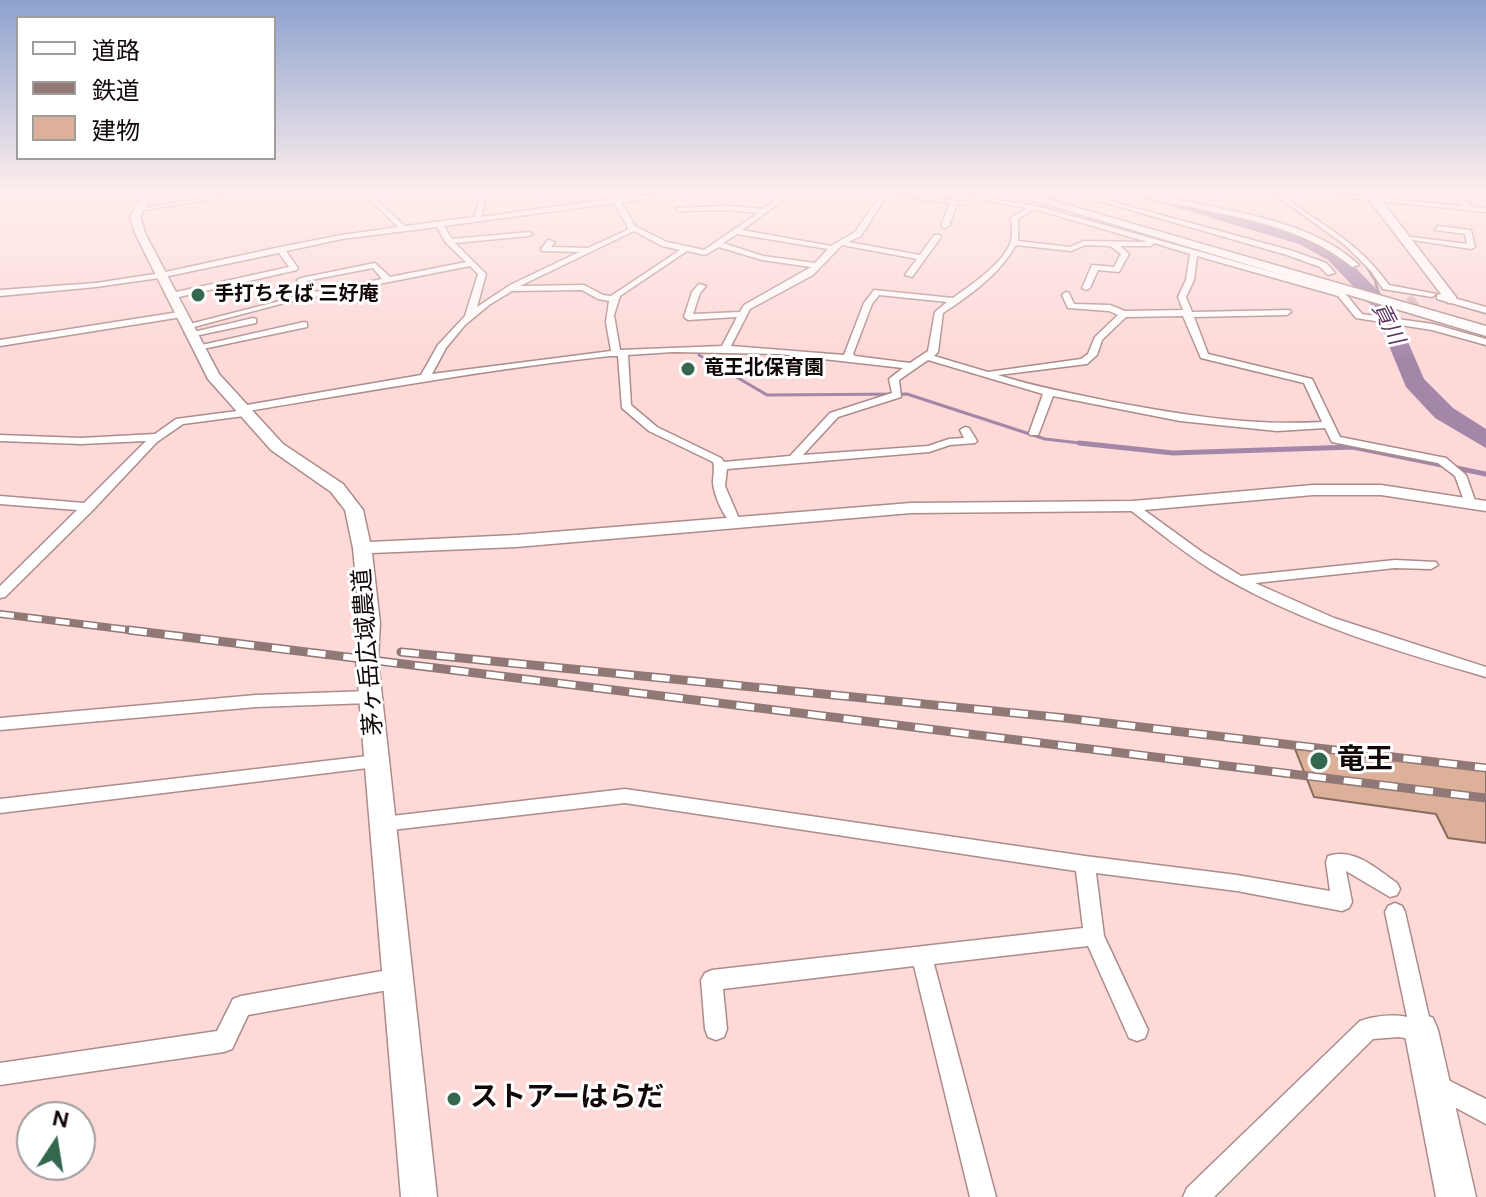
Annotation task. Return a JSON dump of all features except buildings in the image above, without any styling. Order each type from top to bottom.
[{"type":"highway","points":[[1205,248],[1344,288]]},
{"type":"highway","points":[[1212,248],[1486,331]]},
{"type":"highway","points":[[1407,308],[1486,325]]},
{"type":"main road","points":[[1421,1030],[1456,1197]]},
{"type":"street","name":"茅ヶ岳広域農道","points":[[146,248],[213,376],[277,447],[337,488],[354,510],[362,548],[370,623],[367,660],[370,697],[419,1197]]},
{"type":"street","points":[[0,293],[96,285],[287,248]]},
{"type":"street","points":[[456,248],[482,274],[469,320]]},
{"type":"street","points":[[546,248],[590,250]]},
{"type":"street","points":[[426,376],[432,361],[469,320],[505,290],[594,248]]},
{"type":"street","points":[[623,355],[616,351],[609,324],[613,299],[687,248],[705,253],[712,248]]},
{"type":"street","points":[[730,248],[762,258],[817,266]]},
{"type":"street","points":[[725,349],[743,314],[757,299],[793,283],[817,266],[832,248]]},
{"type":"street","points":[[867,248],[922,258]]},
{"type":"street","points":[[909,275],[929,248]]},
{"type":"street","points":[[793,459],[834,415],[896,393],[894,379],[933,352],[939,312],[957,301],[1009,248]]},
{"type":"street","points":[[1086,288],[1095,267],[1116,270],[1125,254],[1118,248]]},
{"type":"street","points":[[1183,248],[1344,288],[1354,313],[1371,318],[1407,308],[1432,294]]},
{"type":"street","points":[[1271,248],[1323,265],[1331,273]]},
{"type":"street","points":[[1325,248],[1351,259],[1364,257]]},
{"type":"street","points":[[1354,248],[1386,287],[1432,294],[1486,310]]},
{"type":"street","points":[[1412,248],[1452,300]]},
{"type":"street","points":[[170,296],[294,268],[280,249]]},
{"type":"street","points":[[1194,251],[1190,280],[1182,297],[1204,356],[1308,381],[1336,440],[1442,460],[1455,472],[1478,505]]},
{"type":"street","points":[[188,330],[312,295],[473,263]]},
{"type":"street","points":[[312,295],[301,280],[375,265],[388,280]]},
{"type":"street","points":[[505,290],[575,286],[613,299]]},
{"type":"street","points":[[702,286],[696,292],[688,317],[743,314]]},
{"type":"street","points":[[852,359],[848,354],[868,303],[877,292],[957,301]]},
{"type":"street","points":[[1066,295],[1071,306],[1110,308],[1124,314],[1287,312]]},
{"type":"street","points":[[1452,300],[1486,301]]},
{"type":"street","points":[[1407,308],[1427,326],[1486,342]]},
{"type":"street","points":[[1407,308],[1427,326]]},
{"type":"street","points":[[988,373],[1084,362],[1098,339],[1124,314]]},
{"type":"street","points":[[0,343],[188,330],[253,321]]},
{"type":"street","points":[[188,330],[254,339],[263,331],[304,325]]},
{"type":"street","points":[[0,594],[156,437],[180,421],[426,376],[623,355],[725,349],[910,366]]},
{"type":"street","points":[[623,355],[626,406],[653,429],[717,460],[721,466],[719,486],[734,521]]},
{"type":"street","points":[[925,356],[1049,392],[1226,423],[1277,428],[1329,425]]},
{"type":"street","points":[[1034,433],[1049,392]]},
{"type":"street","points":[[721,466],[929,449],[949,442],[971,441],[965,430]]},
{"type":"street","points":[[0,438],[81,441],[156,437]]},
{"type":"street","points":[[362,548],[516,541],[911,508],[1133,506],[1313,490],[1381,490],[1478,505]]},
{"type":"street","points":[[0,500],[89,507]]},
{"type":"street","points":[[1133,506],[1193,552],[1239,581],[1293,606],[1410,649],[1486,672]]},
{"type":"street","points":[[1239,581],[1395,564],[1431,565]]},
{"type":"street","points":[[0,724],[256,701],[370,697]]},
{"type":"street","points":[[0,806],[376,761]]},
{"type":"street","points":[[383,824],[625,796],[1085,864],[1237,883],[1342,902],[1335,862],[1354,864],[1390,889]]},
{"type":"street","points":[[1085,864],[1094,936],[1137,1030]]},
{"type":"street","points":[[1196,1197],[1368,1029],[1399,1026],[1421,1030],[1395,912]]},
{"type":"street","points":[[716,1029],[712,980],[1094,936]]},
{"type":"street","points":[[922,956],[983,1197]]},
{"type":"street","points":[[0,1074],[224,1041],[241,1006],[399,978]]},
{"type":"street","points":[[1431,1082],[1486,1112]]},
{"type":"waterway","name":"貢川","points":[[1319,248],[1334,256],[1382,305],[1414,382],[1444,413],[1486,440]]},
{"type":"waterway","points":[[1363,261],[1375,280],[1380,299]]},
{"type":"waterway","points":[[699,355],[767,395],[907,394],[1045,439],[1088,444]]},
{"type":"waterway","points":[[1079,443],[1088,444]]},
{"type":"waterway","points":[[1088,444],[1173,453],[1353,447],[1486,474]]},
{"type":"waterway","points":[[1088,444],[1097,445]]},
{"type":"tunnel","points":[[1409,297],[1412,302]]},
{"type":"tunnel","points":[[1411,300],[1418,313]]},
{"type":"railway","points":[[0,614],[145,632]]},
{"type":"railway","points":[[129,630],[1486,798]]},
{"type":"railway","points":[[401,652],[1065,718],[1486,768]]},
{"type":"place","name":"手打ちそば 三好庵","points":[[198,295]]},
{"type":"place","name":"竜王北保育園","points":[[688,369]]},
{"type":"place","name":"竜王","points":[[1319,761]]},
{"type":"place","name":"ストアーはらだ","points":[[454,1099]]}]
